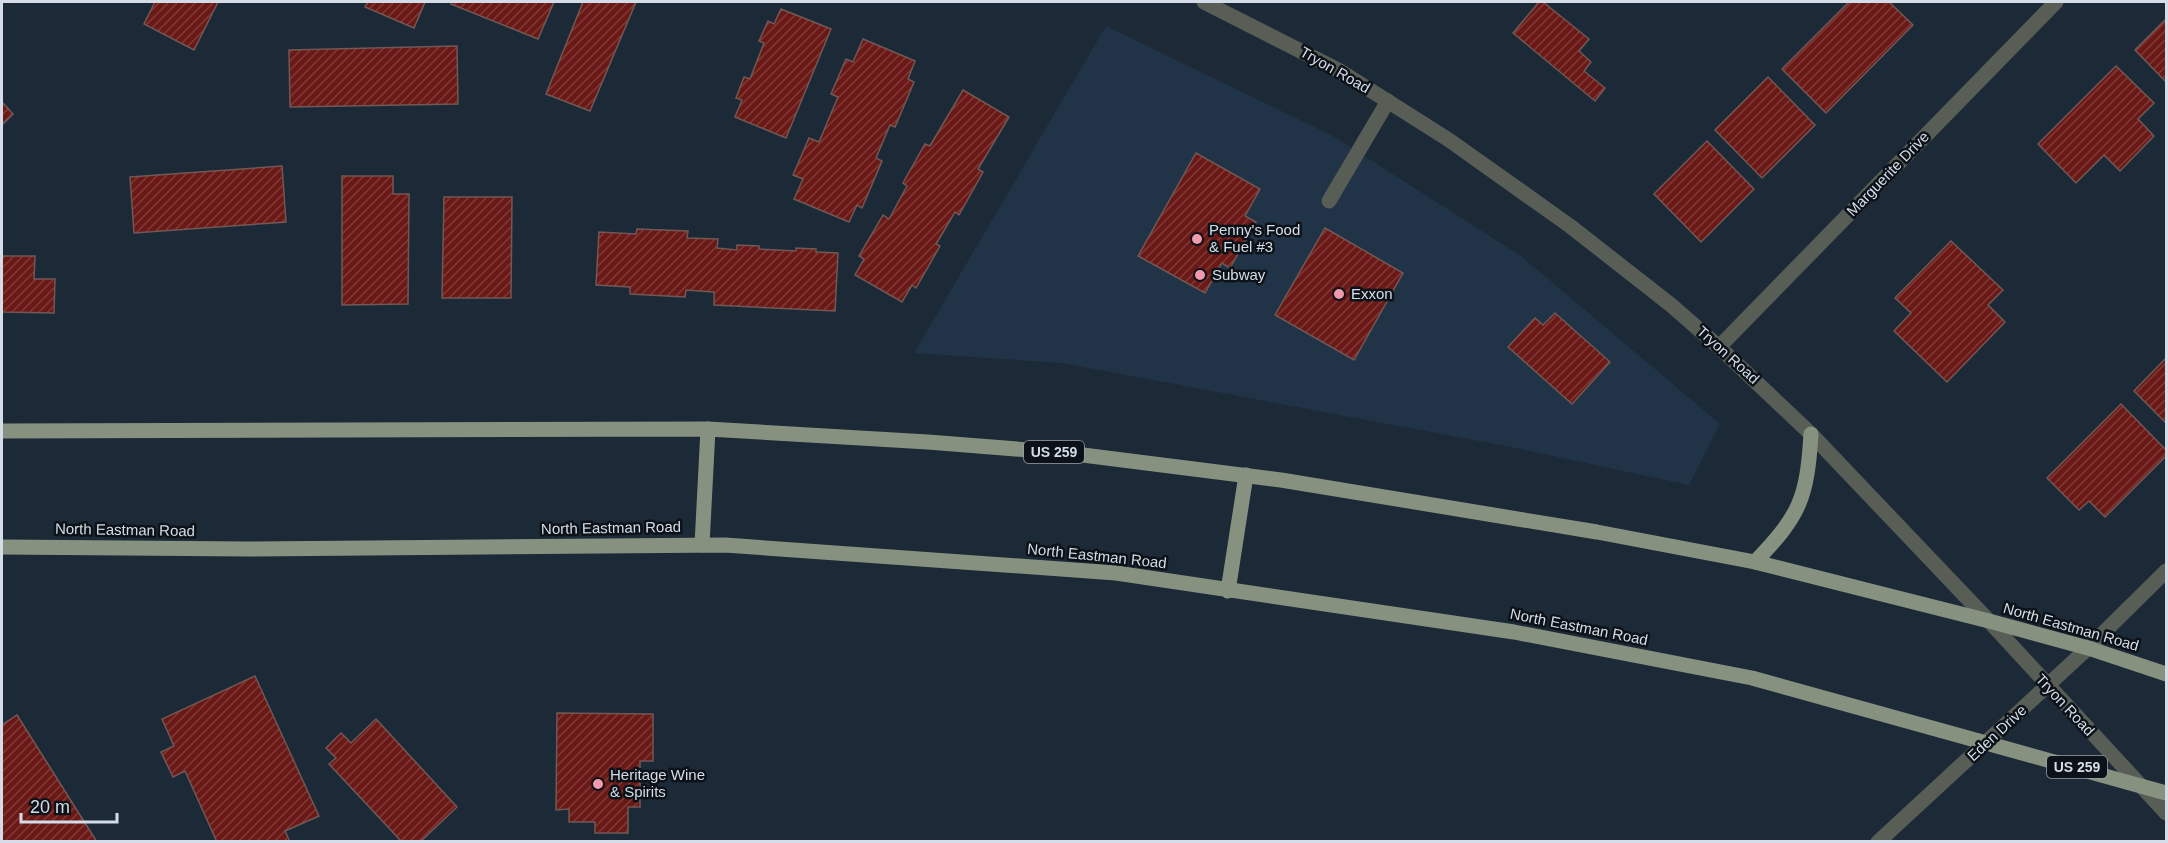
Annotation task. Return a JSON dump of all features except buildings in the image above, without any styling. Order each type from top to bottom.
[{"type":"main road","points":[[702,545],[708,429]]},
{"type":"main road","name":"North Eastman Road","points":[[2,431],[708,429],[1067,453],[1246,475],[1597,532],[1755,562],[2088,648],[2166,675]]},
{"type":"main road","points":[[1755,562],[1792,519],[1803,498],[1809,472],[1811,434]]},
{"type":"main road","points":[[1228,591],[1246,475]]},
{"type":"main road","name":"North Eastman Road","points":[[2,547],[248,549],[702,545],[944,559],[1116,573],[1514,632],[1752,678],[2166,793]]},
{"type":"street","name":"Tryon Road","points":[[1204,2],[1322,62],[1388,101],[1515,185],[1624,267],[1719,346],[1811,434],[1989,621],[2166,813]]},
{"type":"street","name":"Marguerite Drive","points":[[1719,346],[2056,2]]},
{"type":"street","points":[[1329,201],[1388,101]]},
{"type":"street","name":"Eden Drive","points":[[1878,842],[1987,743],[2166,572]]},
{"type":"shaded area","points":[[1106,26],[1333,136],[1521,256],[1720,424],[1689,485],[1511,447],[1062,363],[914,353]]},
{"type":"place","name":"Penny's Food & Fuel #3","points":[[1197,239]]},
{"type":"place","name":"Subway","points":[[1200,275]]},
{"type":"place","name":"Exxon","points":[[1339,294]]},
{"type":"place","name":"Heritage Wine & Spirits","points":[[598,784]]}]
